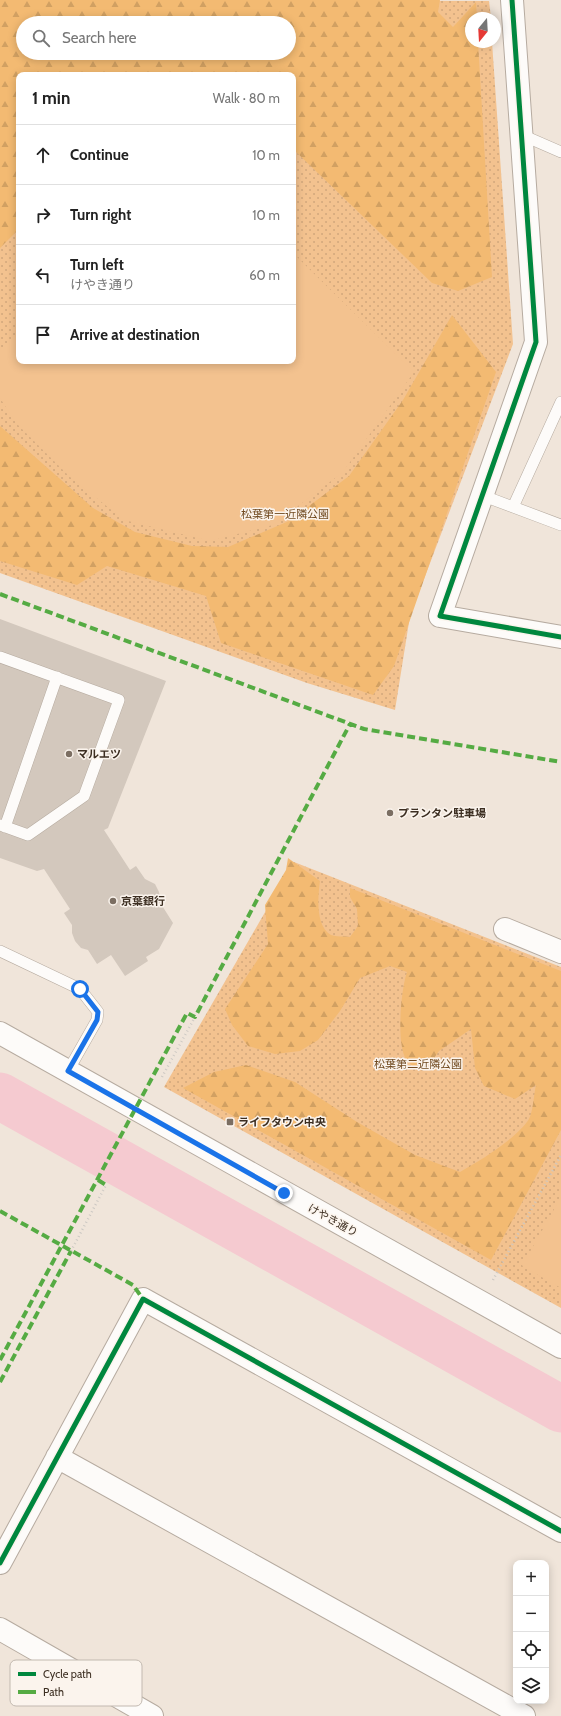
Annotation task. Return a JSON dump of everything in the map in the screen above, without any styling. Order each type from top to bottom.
[{"type":"street","points":[[512,0],[536,342],[481,495],[440,616],[561,637]]},
{"type":"street","points":[[505,929],[561,952]]},
{"type":"street","name":"けやき通り","points":[[0,1033],[561,1348]]},
{"type":"street","points":[[0,1563],[143,1299],[561,1531]]},
{"type":"street","points":[[57,1457],[524,1716]]},
{"type":"street","points":[[0,1629],[54,1660]]},
{"type":"street","points":[[135,1706],[152,1716]]},
{"type":"lane","points":[[522,135],[561,152]]},
{"type":"lane","points":[[513,507],[561,402]]},
{"type":"lane","points":[[481,495],[561,525]]},
{"type":"lane","points":[[0,657],[57,677],[119,700],[84,796],[28,835],[2,826],[57,677]]},
{"type":"lane","points":[[0,951],[80,989],[98,1012],[97,1020],[68,1071]]},
{"type":"path","points":[[162,1077],[195,1017]]},
{"type":"path","points":[[493,1281],[561,1155]]},
{"type":"path","points":[[71,1250],[106,1185]]},
{"type":"green space","name":"松葉第一近隣公園","points":[[0,0],[489,1],[490,12],[465,12],[465,48],[492,48],[513,344],[410,616],[395,710],[307,683],[0,573]]},
{"type":"green space","points":[[0,0],[440,0],[438,12],[453,27],[465,14],[465,48],[478,48],[492,277],[458,291],[432,283],[296,152],[296,72],[16,72],[16,232],[0,248]]},
{"type":"green space","points":[[476,2],[477,12],[467,12]]},
{"type":"green space","points":[[296,256],[414,372],[343,472],[273,525],[210,541],[124,520],[70,477],[16,423],[0,398],[0,351],[16,335],[16,364],[296,364]]},
{"type":"green space","points":[[452,315],[496,372],[394,666],[373,695],[221,643],[206,596],[107,566],[77,585],[0,561],[0,426],[93,508],[135,532],[192,546],[228,547],[289,521],[349,476],[403,400]]},
{"type":"green space","name":"松葉第二近隣公園","points":[[288,858],[320,881],[318,902],[320,918],[322,925],[331,935],[350,937],[358,926],[357,909],[350,897],[350,888],[561,971],[561,1130],[491,1260],[183,1088],[214,1072],[246,1065],[295,1082],[357,1122],[415,1155],[460,1172],[488,1155],[507,1141],[523,1127],[529,1119],[536,1085],[515,1099],[484,1086],[475,1068],[471,1029],[439,1051],[427,1068],[417,1070],[406,1059],[401,1041],[400,1016],[407,972],[390,966],[360,978],[340,1011],[318,1040],[300,1051],[275,1054],[248,1046],[232,1025],[225,1009],[268,944],[265,905],[286,870]]},
{"type":"green space","name":"松葉第二近隣公園","points":[[294,862],[561,967],[561,1308],[164,1087]]},
{"type":"green space","points":[[561,1197],[561,1288],[522,1266]]},
{"type":"building","name":"マルエツ","points":[[0,619],[166,681],[108,828],[104,830],[130,870],[136,866],[145,879],[155,884],[159,892],[161,904],[173,923],[159,949],[146,957],[148,961],[125,976],[111,955],[97,964],[88,950],[81,948],[75,941],[72,933],[72,925],[64,913],[70,909],[44,869],[37,871],[0,858]]},
{"type":"waterway","points":[[0,1096],[561,1409]]},
{"type":"marked path","points":[[0,594],[364,729],[561,762]]},
{"type":"marked path","points":[[0,1360],[187,1013],[195,1017],[350,724]]},
{"type":"marked path","points":[[98,1180],[106,1185]]},
{"type":"marked path","points":[[0,1211],[133,1285],[143,1299]]},
{"type":"marked path","points":[[0,1382],[71,1251]]},
{"type":"cycle path","points":[[512,0],[536,342],[440,616],[561,637]]},
{"type":"cycle path","points":[[0,1563],[143,1299],[561,1531]]},
{"type":"place","name":"マルエツ","points":[[69,754]]},
{"type":"place","name":"プランタン駐車場","points":[[390,813]]},
{"type":"place","name":"京葉銀行","points":[[113,901]]},
{"type":"place","name":"ライフタウン中央","points":[[230,1122]]},
{"type":"route","points":[[80,989],[98,1012],[97,1020],[68,1071],[284,1193]]}]
